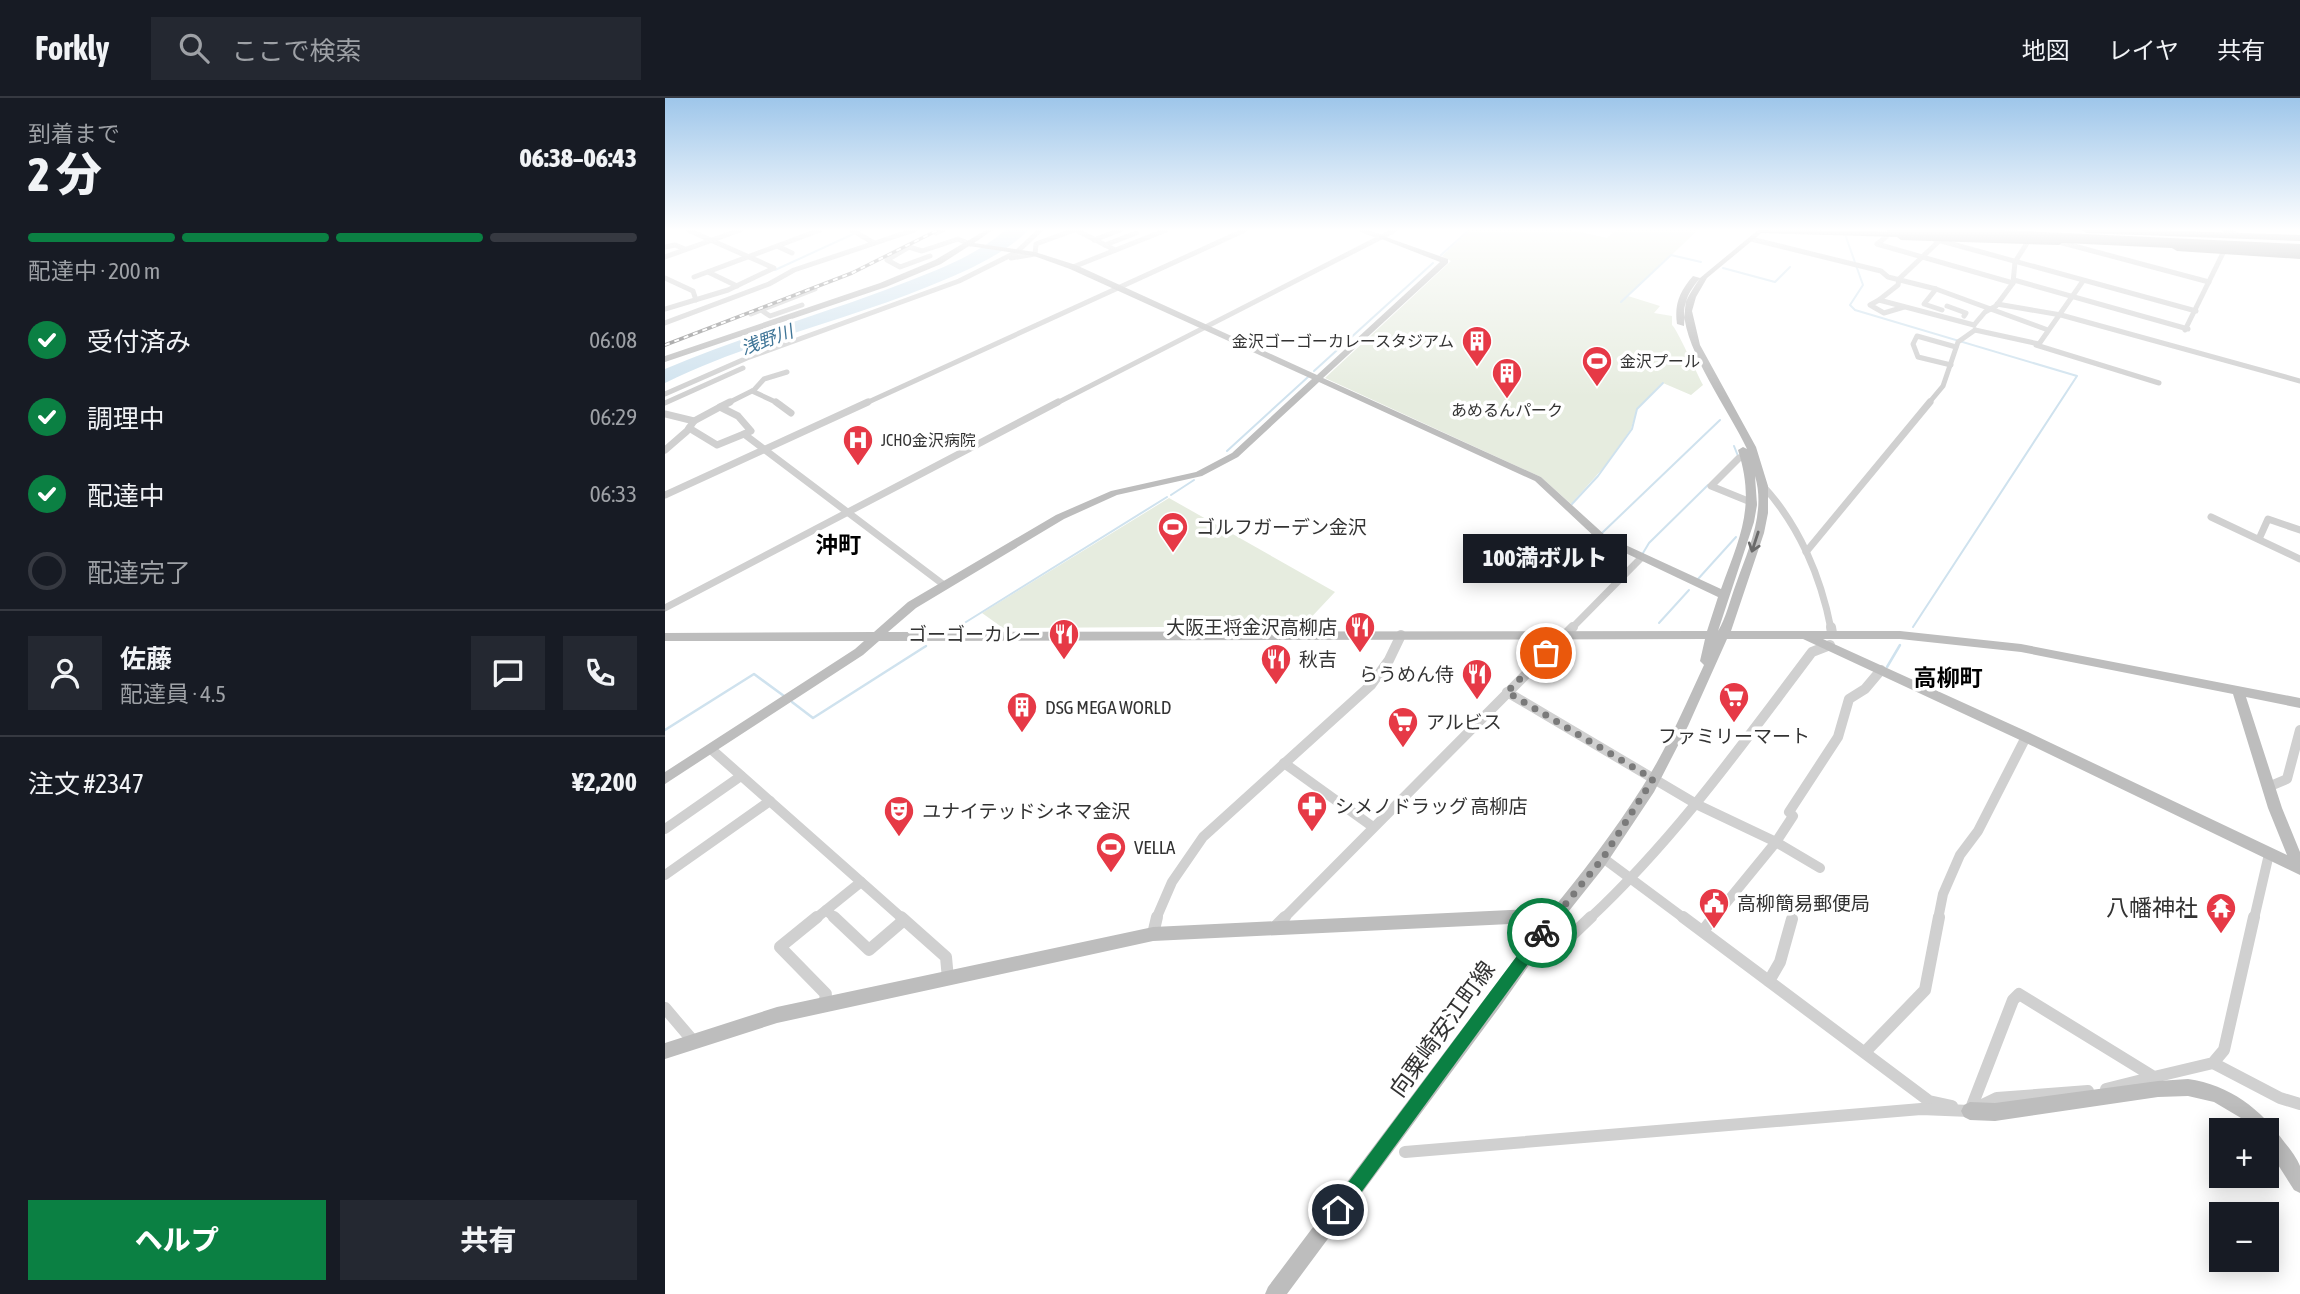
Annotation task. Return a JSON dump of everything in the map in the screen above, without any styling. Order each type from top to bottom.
[{"type":"street","points":[[683,286],[693,290],[696,300]]},
{"type":"street","points":[[665,309],[737,286]]},
{"type":"street","points":[[665,323],[764,286]]},
{"type":"street","points":[[665,359],[874,286]]},
{"type":"street","points":[[665,394],[747,358],[944,286]]},
{"type":"street","points":[[665,608],[1286,286]]},
{"type":"street","points":[[665,779],[859,652],[903,612],[944,585],[1085,504],[1123,491],[1183,479],[1223,463],[1418,286]]},
{"type":"street","points":[[1684,322],[1680,302],[1689,286]]},
{"type":"street","points":[[1897,286],[1871,306],[1884,313],[1905,307]]},
{"type":"street","points":[[1924,286],[2048,330]]},
{"type":"street","points":[[1806,552],[1943,386],[1959,343],[1997,304],[2010,286]]},
{"type":"street","points":[[2032,286],[2186,330],[2207,286]]},
{"type":"street","points":[[2036,345],[2079,286]]},
{"type":"street","points":[[2101,286],[2196,311]]},
{"type":"street","points":[[665,495],[1119,287],[1538,479],[1602,538],[1723,595]]},
{"type":"street","points":[[751,314],[815,289]]},
{"type":"street","points":[[1936,289],[1924,304],[1966,313],[1964,316]]},
{"type":"street","points":[[1935,316],[1958,296]]},
{"type":"street","points":[[788,318],[806,307],[792,298]]},
{"type":"street","points":[[1879,300],[2159,383]]},
{"type":"street","points":[[761,310],[770,316],[802,304]]},
{"type":"street","points":[[1997,304],[2057,314],[2300,380]]},
{"type":"street","name":"向粟崎安江町線","points":[[1684,322],[1694,356],[1746,457],[1752,476],[1753,503],[1746,537],[1723,595],[1718,634]]},
{"type":"street","name":"向粟崎安江町線","points":[[1275,1294],[1548,926],[1603,858],[1653,779],[1682,726],[1703,679],[1718,634],[1759,533],[1763,513],[1763,486],[1751,447],[1684,322]]},
{"type":"street","points":[[1951,365],[1918,357],[1913,344],[1917,336],[1959,343]]},
{"type":"street","points":[[665,403],[743,368]]},
{"type":"street","points":[[665,450],[694,421],[752,391],[764,379],[787,372]]},
{"type":"street","points":[[752,391],[780,404],[791,413]]},
{"type":"street","points":[[689,428],[717,446],[751,430],[738,416],[720,407]]},
{"type":"street","points":[[666,416],[694,421]]},
{"type":"street","points":[[744,433],[944,585]]},
{"type":"street","points":[[1746,457],[1739,458],[1711,486],[1753,503]]},
{"type":"street","points":[[1763,486],[1774,496],[1806,552],[1826,603],[1831,639]]},
{"type":"street","points":[[2211,517],[2300,559]]},
{"type":"street","points":[[2259,539],[2268,519],[2300,530]]},
{"type":"street","points":[[1274,928],[1642,557]]},
{"type":"street","points":[[665,637],[1800,634],[1831,639],[1919,636],[1985,643],[2300,703]]},
{"type":"street","points":[[1153,934],[1160,905],[1186,858],[1213,825],[1371,685],[1389,660],[1401,635]]},
{"type":"street","points":[[1831,639],[1881,670],[2300,869]]},
{"type":"street","points":[[665,1051],[777,1015],[1153,934],[1531,916],[1569,937],[1631,877],[1698,804],[1812,652],[1831,639]]},
{"type":"street","points":[[1703,931],[1776,842],[1793,816],[1790,812],[1838,737],[1849,699],[1865,689],[1881,670]]},
{"type":"street","points":[[2238,691],[2268,787],[2300,869]]},
{"type":"street","points":[[1507,692],[1653,779],[1776,842],[1820,868]]},
{"type":"street","points":[[2268,787],[2287,779],[2300,730]]},
{"type":"street","points":[[1865,1052],[1925,990],[1943,894],[1960,855],[1979,831],[2026,737]]},
{"type":"street","points":[[711,749],[946,957],[948,979]]},
{"type":"street","points":[[1284,763],[1373,827]]},
{"type":"street","points":[[665,829],[741,776]]},
{"type":"street","points":[[665,875],[770,801]]},
{"type":"street","points":[[1603,858],[1929,1101],[1970,1111],[1997,1098],[2105,1090],[2213,1063],[2224,1050],[2269,854]]},
{"type":"street","points":[[824,1005],[826,994],[780,947],[861,883]]},
{"type":"street","points":[[826,910],[869,950],[904,920]]},
{"type":"street","points":[[1769,981],[1780,962],[1792,919]]},
{"type":"street","points":[[1970,1111],[2013,1000],[2019,994],[2154,1077]]},
{"type":"street","points":[[665,1008],[694,1042]]},
{"type":"street","points":[[2213,1063],[2280,1098],[2300,1104]]},
{"type":"street","points":[[1405,1152],[1921,1109],[1995,1112],[2156,1090],[2198,1089],[2234,1102],[2251,1115],[2267,1130],[2300,1184]]},
{"type":"shaded area","points":[[1424,286],[1639,286],[1628,296],[1660,306],[1654,313],[1672,316],[1672,325],[1703,385],[1691,395],[1663,383],[1660,385],[1637,409],[1631,429],[1605,466],[1571,504],[1541,477],[1325,378]]},
{"type":"shaded area","name":"ゴルフガーデン金沢","points":[[1169,498],[1335,592],[1303,626],[1003,628],[982,613]]},
{"type":"water","name":"浅野川","points":[[895,286],[928,286],[729,356],[665,383],[665,369]]},
{"type":"waterway","points":[[1314,371],[1408,286]]},
{"type":"waterway","points":[[1621,302],[1638,286]]},
{"type":"waterway","points":[[1862,286],[1850,305],[1855,310],[2077,376],[1913,627]]},
{"type":"waterway","points":[[1227,451],[1308,377]]},
{"type":"waterway","points":[[1572,504],[1598,476],[1632,429],[1637,409],[1663,383]]},
{"type":"waterway","points":[[1602,533],[1720,420]]},
{"type":"waterway","points":[[1734,446],[1738,456]]},
{"type":"waterway","points":[[1171,495],[1194,480]]},
{"type":"waterway","points":[[1643,553],[1649,543],[1708,485]]},
{"type":"waterway","points":[[958,627],[1167,497]]},
{"type":"waterway","points":[[1698,579],[1736,537]]},
{"type":"waterway","points":[[1659,623],[1689,590]]},
{"type":"waterway","points":[[1887,667],[1900,645]]},
{"type":"waterway","points":[[792,702],[813,718],[926,646]]},
{"type":"waterway","points":[[665,730],[754,674],[784,696]]},
{"type":"railway","points":[[665,345],[819,286]]},
{"type":"way so far","points":[[1542,933],[1603,858],[1653,779],[1507,692],[1546,653]]},
{"type":"place","name":"金沢ゴーゴーカレースタジアム","points":[[1477,368]]},
{"type":"place","name":"金沢プール","points":[[1597,388]]},
{"type":"place","name":"あめるんパーク","points":[[1507,400]]},
{"type":"place","name":"JCHO金沢病院","points":[[858,467]]},
{"type":"place","name":"ゴルフガーデン金沢","points":[[1173,554]]},
{"type":"place","name":"100満ボルト","points":[[1546,653]]},
{"type":"place","name":"大阪王将金沢高柳店","points":[[1360,654]]},
{"type":"place","name":"ゴーゴーカレー","points":[[1064,661]]},
{"type":"place","name":"秋吉","points":[[1276,686]]},
{"type":"place","name":"らうめん侍","points":[[1477,701]]},
{"type":"place","name":"ファミリーマート","points":[[1734,724]]},
{"type":"place","name":"DSG MEGA WORLD","points":[[1022,734]]},
{"type":"place","name":"アルビス","points":[[1403,749]]},
{"type":"place","name":"シメノドラッグ 高柳店","points":[[1312,833]]},
{"type":"place","name":"ユナイテッドシネマ金沢","points":[[899,838]]},
{"type":"place","name":"VELLA","points":[[1111,874]]},
{"type":"place","name":"高柳簡易郵便局","points":[[1714,930]]},
{"type":"place","name":"八幡神社","points":[[2221,935]]},
{"type":"district","name":"沖町","points":[[838,545]]},
{"type":"district","name":"高柳町","points":[[1948,678]]},
{"type":"route","points":[[1338,1210],[1542,933]]}]
